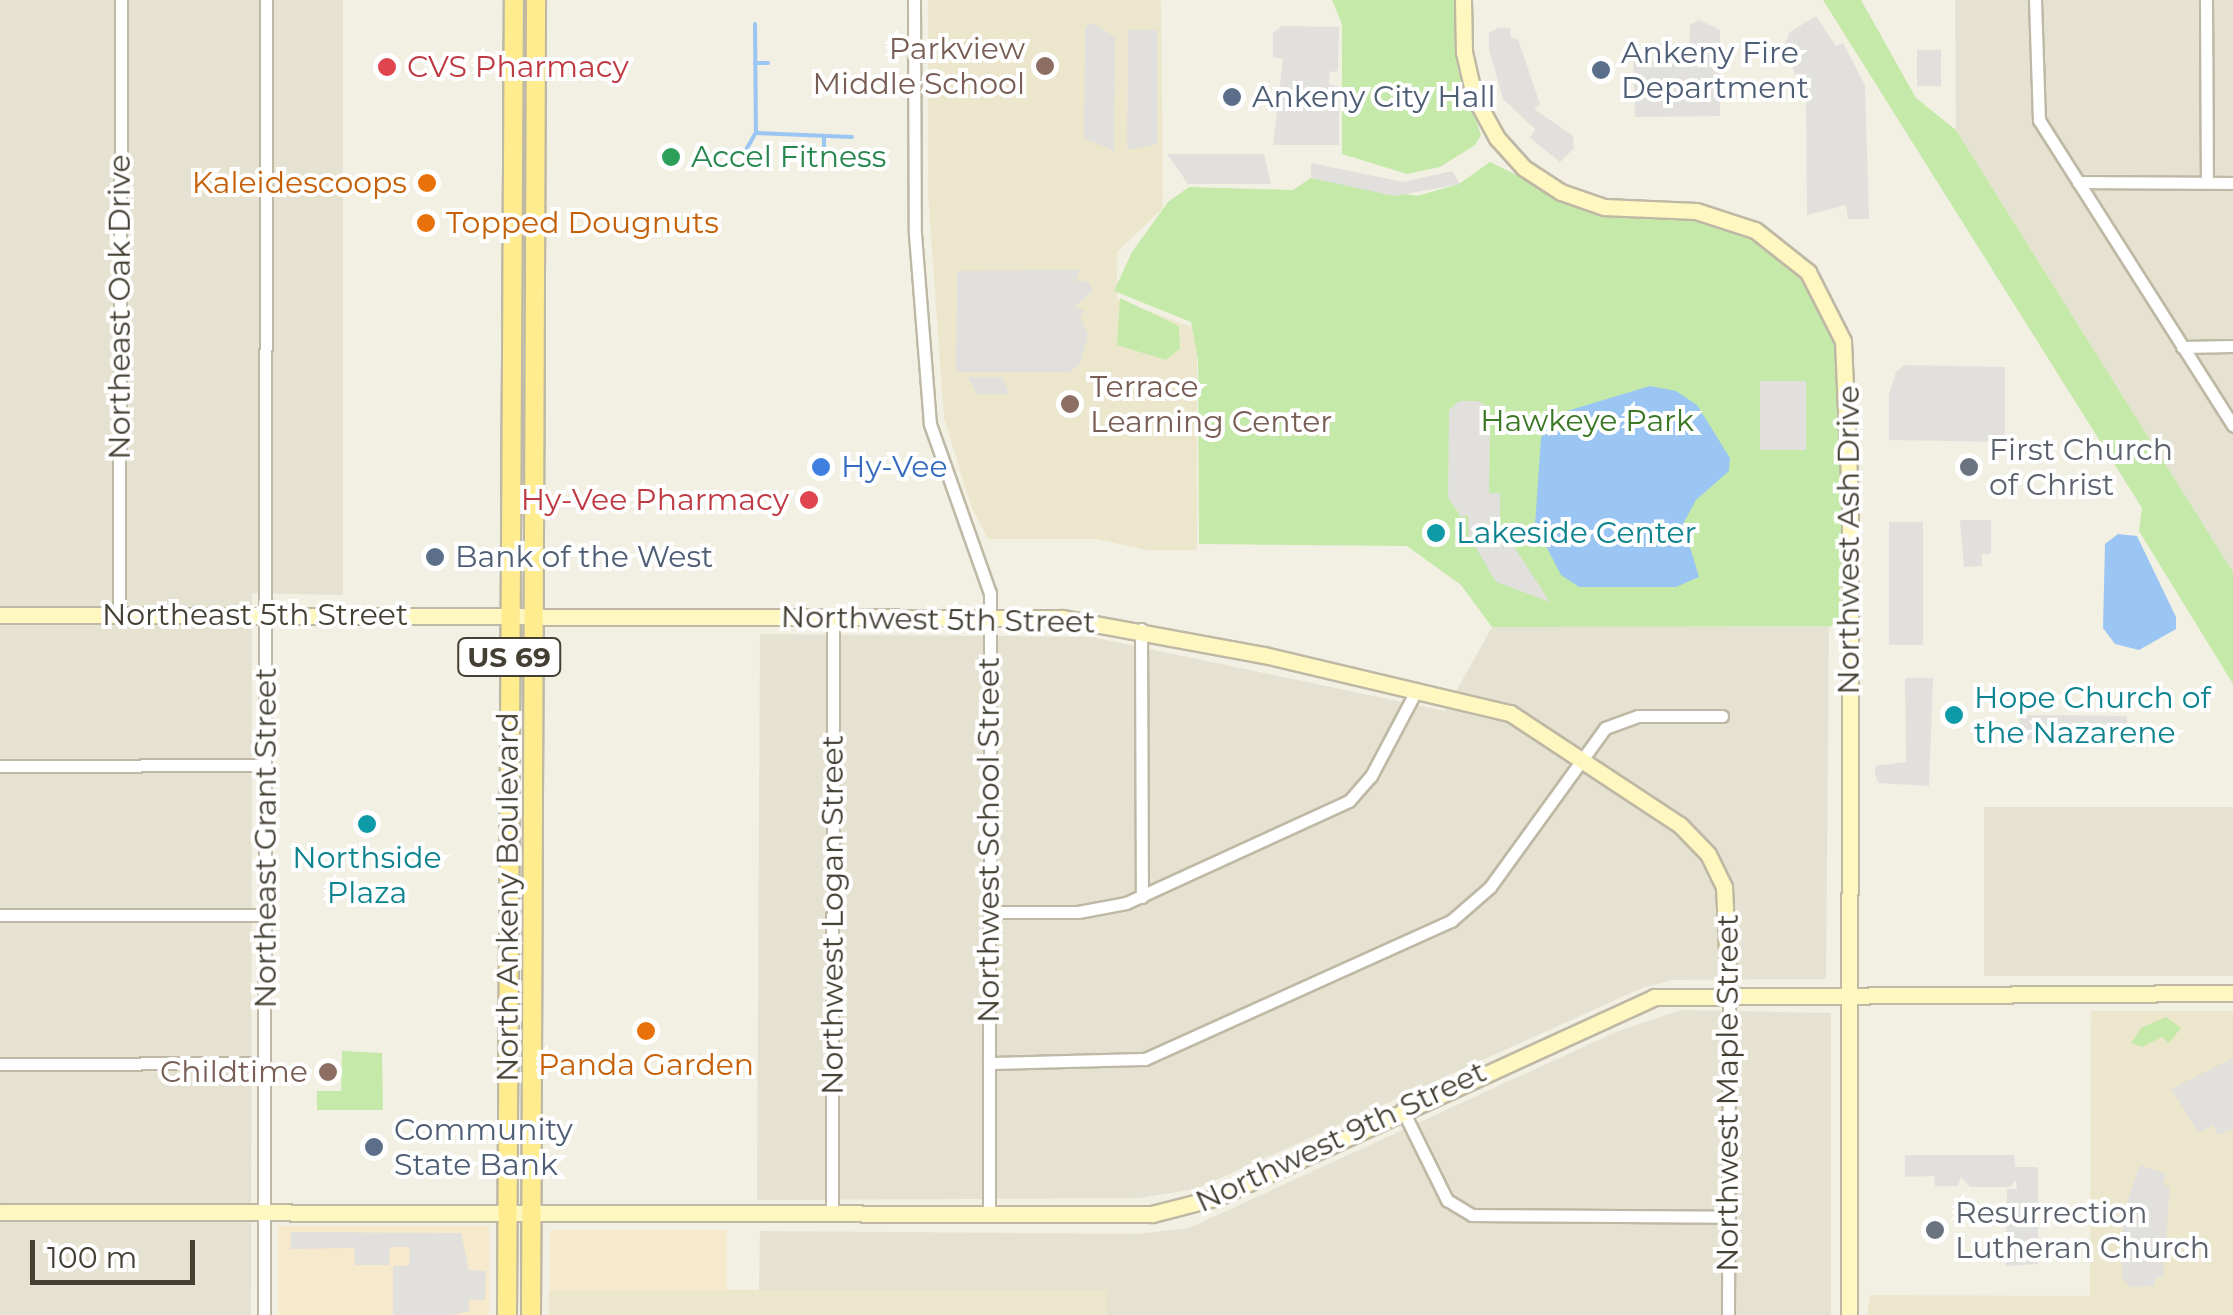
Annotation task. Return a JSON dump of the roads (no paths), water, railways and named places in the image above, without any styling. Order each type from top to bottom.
[{"type":"main road","name":"North Ankeny Boulevard","points":[[514,0],[510,615],[519,1212],[531,1315]]},
{"type":"main road","name":"North Ankeny Boulevard","points":[[507,1315],[519,1212],[531,615],[536,0]]},
{"type":"street","name":"Northeast Oak Drive","points":[[119,615],[121,0]]},
{"type":"street","name":"Northeast Grant Street","points":[[264,1315],[266,0]]},
{"type":"street","name":"Northwest School Street","points":[[914,0],[916,234],[930,424],[950,497],[984,564],[990,619],[989,1213]]},
{"type":"street","name":"Northwest Ash Drive","points":[[1464,0],[1464,52],[1474,96],[1497,138],[1524,168],[1582,201],[1696,211],[1755,230],[1806,270],[1832,308],[1848,375],[1849,1315]]},
{"type":"street","points":[[2035,0],[2039,120],[2233,426]]},
{"type":"street","points":[[2206,0],[2206,182]]},
{"type":"street","points":[[2078,182],[2233,182]]},
{"type":"street","points":[[2182,346],[2233,346]]},
{"type":"street","name":"Northeast 5th Street","points":[[0,615],[510,615]]},
{"type":"street","name":"Northwest 5th Street","points":[[510,615],[1062,618],[1141,630],[1510,712],[1583,757]]},
{"type":"street","name":"Northwest Logan Street","points":[[832,1212],[833,618]]},
{"type":"street","points":[[1141,630],[1142,897]]},
{"type":"street","points":[[990,912],[1078,912],[1142,897],[1349,801],[1370,776],[1416,689]]},
{"type":"street","points":[[989,1063],[1145,1059],[1451,921],[1490,888],[1605,728],[1628,718],[1722,716]]},
{"type":"street","name":"Northwest Maple Street","points":[[1583,757],[1691,834],[1714,863],[1729,914],[1728,1315]]},
{"type":"street","points":[[0,766],[265,765]]},
{"type":"street","points":[[0,916],[266,916]]},
{"type":"street","name":"Northwest 9th Street","points":[[0,1212],[1141,1214],[1190,1207],[1638,1001],[1729,993],[2233,993]]},
{"type":"street","points":[[0,1064],[264,1063]]},
{"type":"street","points":[[1402,1110],[1440,1189],[1472,1215],[1729,1218]]},
{"type":"water","points":[[1650,386],[1676,391],[1697,405],[1730,458],[1729,471],[1696,500],[1683,524],[1699,577],[1676,587],[1579,587],[1561,575],[1535,525],[1541,438],[1557,414]]},
{"type":"water","points":[[2118,534],[2137,536],[2176,617],[2176,629],[2139,650],[2115,644],[2103,628],[2105,544]]},
{"type":"waterway","points":[[755,24],[756,133],[852,137]]},
{"type":"waterway","points":[[755,63],[768,63]]},
{"type":"waterway","points":[[745,152],[756,132]]},
{"type":"waterway","points":[[824,137],[824,153]]},
{"type":"place","name":"Parkview Middle School","points":[[1045,66]]},
{"type":"place","name":"CVS Pharmacy","points":[[387,67]]},
{"type":"place","name":"Ankeny Fire Department","points":[[1601,70]]},
{"type":"place","name":"Ankeny City Hall","points":[[1232,97]]},
{"type":"place","name":"Accel Fitness","points":[[671,157]]},
{"type":"place","name":"Kaleidescoops","points":[[427,183]]},
{"type":"place","name":"Topped Dougnuts","points":[[426,223]]},
{"type":"place","name":"Terrace Learning Center","points":[[1070,404]]},
{"type":"place","name":"Hy-Vee","points":[[821,467]]},
{"type":"place","name":"First Church of Christ","points":[[1969,467]]},
{"type":"place","name":"Hy-Vee Pharmacy","points":[[809,500]]},
{"type":"place","name":"Lakeside Center","points":[[1436,533]]},
{"type":"place","name":"Bank of the West","points":[[435,557]]},
{"type":"place","name":"Hope Church of the Nazarene","points":[[1954,715]]},
{"type":"place","name":"Northside Plaza","points":[[367,824]]},
{"type":"place","name":"Panda Garden","points":[[646,1031]]},
{"type":"place","name":"Childtime","points":[[328,1072]]},
{"type":"place","name":"Community State Bank","points":[[374,1147]]},
{"type":"place","name":"Resurrection Lutheran Church","points":[[1935,1230]]},
{"type":"park label","name":"Hawkeye Park","points":[[1587,421]]}]
